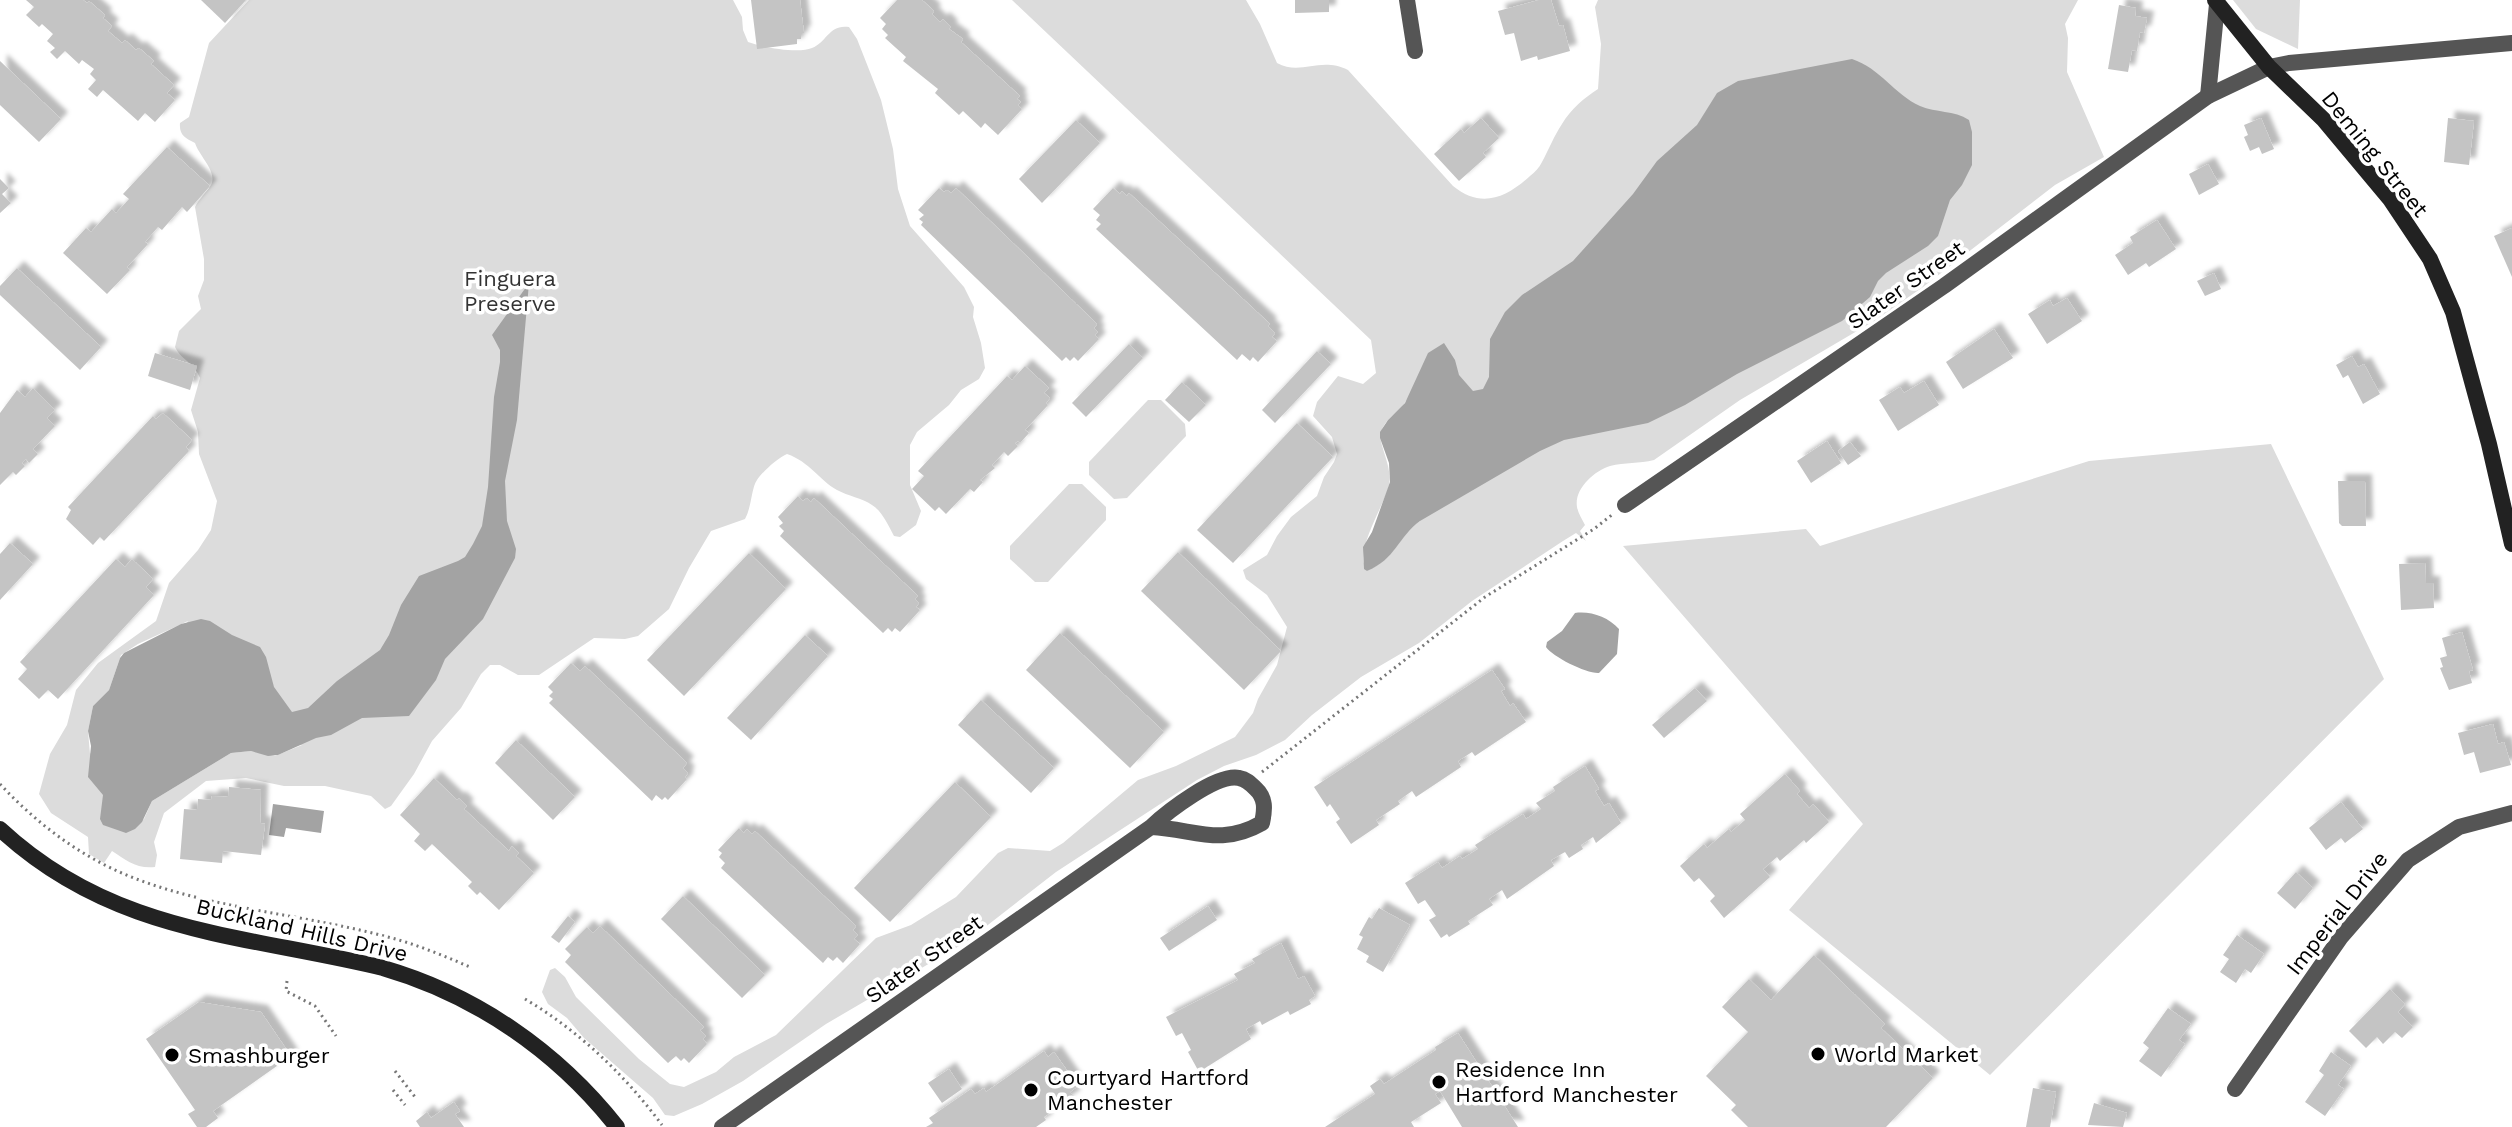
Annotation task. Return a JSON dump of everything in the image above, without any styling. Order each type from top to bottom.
[{"type":"street","points":[[1407,0],[1415,51]]},
{"type":"street","points":[[2208,96],[2216,2]]},
{"type":"street","name":"Deming Street","points":[[2216,2],[2269,67],[2333,132],[2390,199],[2430,259],[2453,312],[2512,544]]},
{"type":"street","name":"Slater Street","points":[[1625,505],[1944,286],[2208,96],[2269,67],[2289,63],[2512,43]]},
{"type":"street","name":"Slater Street","points":[[722,1127],[1151,827],[1171,809],[1223,779],[1237,777],[1249,782]]},
{"type":"street","points":[[1151,827],[1179,828],[1209,837],[1247,831],[1262,823],[1266,807],[1260,793],[1249,782]]},
{"type":"street","name":"Imperial Drive","points":[[2235,1089],[2341,937],[2408,860],[2459,827],[2512,813]]},
{"type":"street","name":"Buckland Hills Drive","points":[[0,829],[70,882],[128,910],[178,925],[383,968],[457,996],[534,1044],[581,1086],[617,1127]]},
{"type":"path","points":[[1249,782],[1485,597],[1594,529],[1625,505]]},
{"type":"path","points":[[0,784],[52,832],[92,858],[132,877],[226,904],[387,936],[470,967]]},
{"type":"path","points":[[287,981],[286,991],[315,1006],[336,1036]]},
{"type":"path","points":[[525,999],[556,1019],[606,1060],[662,1125]]},
{"type":"path","points":[[395,1071],[415,1097]]},
{"type":"path","points":[[393,1090],[405,1105]]},
{"type":"green space","name":"Finguera Preserve","points":[[249,0],[733,0],[742,17],[748,42],[789,50],[812,48],[837,28],[849,27],[857,39],[881,100],[893,149],[898,189],[910,226],[964,287],[974,307],[973,317],[985,368],[979,379],[961,390],[949,405],[917,432],[910,445],[910,485],[921,511],[916,525],[900,537],[894,536],[876,508],[837,490],[787,454],[757,480],[745,519],[711,531],[669,609],[638,636],[625,639],[594,638],[539,675],[518,675],[500,665],[490,665],[481,674],[461,708],[432,741],[391,806],[385,809],[371,796],[325,786],[284,786],[246,778],[206,781],[164,813],[154,842],[157,855],[155,867],[137,865],[112,851],[104,863],[89,854],[88,837],[51,813],[39,794],[50,754],[67,725],[76,690],[98,663],[156,621],[169,583],[211,530],[217,501],[199,454],[198,432],[191,410],[200,378],[175,347],[179,331],[201,309],[198,296],[204,280],[204,259],[195,207],[211,185],[212,175],[195,143],[182,133],[180,123],[189,117],[209,43]],"holes":[[[188,621],[90,754],[88,731],[93,706],[109,690],[121,655]],[[302,745],[275,756],[251,751],[231,753],[152,801],[144,819],[124,831],[172,754]]]},
{"type":"green space","points":[[1012,0],[1246,0],[1277,63],[1294,68],[1328,65],[1348,70],[1453,186],[1463,193],[1483,199],[1512,190],[1534,173],[1569,113],[1598,89],[1601,44],[1595,7],[1598,0],[2078,0],[2065,24],[2068,38],[2067,72],[2104,157],[2055,185],[1874,321],[1740,400],[1654,460],[1616,465],[1598,472],[1582,487],[1577,500],[1585,525],[1580,531],[1586,541],[1576,533],[1472,601],[1419,643],[1361,677],[1285,740],[1197,780],[1056,872],[966,942],[826,1024],[743,1081],[674,1116],[665,1115],[653,1098],[548,1004],[542,992],[550,970],[555,968],[565,977],[576,997],[639,1059],[670,1084],[684,1087],[716,1072],[734,1057],[776,1035],[876,938],[911,925],[956,897],[998,853],[1008,848],[1050,851],[1138,780],[1176,766],[1235,737],[1253,713],[1277,665],[1287,627],[1267,595],[1246,579],[1243,570],[1267,555],[1291,517],[1317,496],[1337,454],[1332,437],[1313,416],[1317,402],[1338,376],[1363,384],[1376,373],[1371,340]],"holes":[[[1417,382],[1420,521],[1385,560],[1367,571],[1364,562],[1366,541],[1390,478],[1381,432]]]},
{"type":"green space","points":[[2233,0],[2300,0],[2298,49],[2256,29]]},
{"type":"green space","points":[[1148,400],[1161,400],[1185,424],[1186,436],[1127,498],[1114,499],[1089,475],[1089,462]]},
{"type":"green space","points":[[2271,444],[2384,679],[1990,1075],[1789,910],[1863,824],[1623,546],[1806,529],[1820,546],[2089,461]]},
{"type":"green space","points":[[1069,484],[1082,484],[1106,507],[1106,520],[1048,582],[1035,582],[1010,559],[1010,546]]},
{"type":"shaded area","points":[[1852,59],[1871,69],[1920,106],[1969,120],[1972,165],[1950,200],[1938,236],[1886,273],[1870,297],[1842,321],[1648,423],[1564,440],[1540,451],[1420,521],[1377,566],[1367,571],[1364,569],[1363,547],[1372,532],[1390,482],[1389,463],[1380,432],[1405,403],[1428,353],[1444,343],[1455,360],[1459,375],[1473,391],[1483,389],[1489,377],[1490,339],[1505,312],[1522,295],[1573,261],[1633,194],[1657,161],[1697,125],[1717,93],[1738,81]]},
{"type":"shaded area","points":[[529,283],[517,420],[505,481],[507,521],[516,549],[515,558],[483,619],[445,659],[436,680],[409,716],[362,718],[331,735],[316,738],[278,755],[268,756],[251,751],[231,753],[152,801],[135,829],[126,833],[103,825],[100,819],[103,795],[88,777],[91,746],[88,731],[93,706],[109,690],[124,653],[181,624],[201,619],[210,621],[260,647],[274,687],[292,712],[308,708],[337,681],[380,650],[401,605],[419,576],[465,557],[482,526],[488,487],[494,397],[500,362],[500,350],[492,335]]},
{"type":"shaded area","points":[[1575,613],[1599,616],[1619,629],[1617,654],[1599,673],[1571,664],[1546,647],[1547,642],[1562,631]]},
{"type":"shaded area","points":[[273,804],[324,811],[321,833],[286,828],[284,837],[269,835]]},
{"type":"building","points":[[26,0],[89,1],[112,26],[108,31],[122,43],[125,40],[136,50],[139,48],[154,61],[151,64],[174,85],[167,93],[175,100],[155,122],[145,113],[138,121],[103,90],[97,97],[88,89],[96,80],[90,74],[94,69],[82,60],[79,64],[65,51],[57,59],[50,52],[55,48],[47,41],[53,34],[26,15],[34,7]]},
{"type":"building","points":[[201,0],[246,0],[225,23]]},
{"type":"building","points":[[751,0],[800,0],[804,33],[801,33],[801,39],[797,39],[797,44],[757,49]]},
{"type":"building","points":[[897,0],[922,0],[940,22],[943,19],[951,27],[949,29],[963,39],[961,42],[1020,96],[1017,99],[1022,109],[998,135],[985,123],[981,128],[963,111],[959,115],[935,93],[938,89],[903,61],[906,57],[885,38],[888,35],[882,29],[886,24],[880,18]]},
{"type":"building","points":[[1295,0],[1329,0],[1329,12],[1295,13]]},
{"type":"building","points":[[1539,0],[1551,0],[1559,26],[1563,25],[1570,51],[1538,60],[1537,56],[1521,61],[1514,33],[1505,35],[1498,11]]},
{"type":"building","points":[[2119,5],[2136,8],[2135,16],[2147,18],[2144,33],[2140,32],[2137,51],[2132,50],[2128,72],[2108,69]]},
{"type":"building","points":[[0,61],[61,119],[39,142],[0,105]]},
{"type":"building","points":[[1481,118],[1499,138],[1483,153],[1486,157],[1459,181],[1434,154],[1461,129],[1464,133]]},
{"type":"building","points":[[2261,118],[2274,149],[2262,154],[2259,147],[2250,151],[2244,137],[2248,135],[2244,125]]},
{"type":"building","points":[[2448,118],[2474,121],[2469,165],[2444,162]]},
{"type":"building","points":[[1076,120],[1100,143],[1042,203],[1019,179]]},
{"type":"building","points":[[167,147],[210,186],[187,212],[182,207],[162,230],[158,227],[145,242],[148,244],[127,267],[130,270],[107,294],[63,253],[86,228],[91,232],[112,209],[116,213],[129,199],[123,194]]},
{"type":"building","points":[[2208,164],[2219,184],[2199,195],[2189,174]]},
{"type":"building","points":[[0,179],[9,188],[2,194],[11,203],[0,213]]},
{"type":"building","points":[[939,188],[951,193],[956,188],[1097,324],[1094,328],[1099,339],[1078,361],[1074,357],[1070,361],[1066,357],[1062,361],[921,225],[923,222],[919,219],[924,215],[918,210]]},
{"type":"building","points":[[1113,188],[1120,194],[1122,191],[1127,196],[1129,193],[1270,324],[1268,326],[1275,333],[1272,337],[1277,341],[1258,362],[1253,357],[1250,361],[1242,354],[1237,360],[1096,229],[1101,224],[1096,220],[1100,215],[1093,209]]},
{"type":"building","points":[[2157,220],[2176,249],[2149,267],[2146,263],[2128,275],[2115,255],[2133,243],[2130,237]]},
{"type":"building","points":[[2512,228],[2512,277],[2494,236]]},
{"type":"building","points":[[17,268],[101,347],[80,370],[0,295],[0,286]]},
{"type":"building","points":[[2214,273],[2221,289],[2205,296],[2197,281]]},
{"type":"building","points":[[2067,298],[2082,321],[2047,344],[2028,314],[2050,300],[2053,306]]},
{"type":"building","points":[[1994,329],[2013,358],[1963,389],[1946,362]]},
{"type":"building","points":[[1129,344],[1143,358],[1086,417],[1072,403]]},
{"type":"building","points":[[1317,351],[1331,364],[1275,423],[1262,410]]},
{"type":"building","points":[[155,353],[197,366],[190,390],[148,376]]},
{"type":"building","points":[[2352,356],[2358,367],[2364,364],[2380,394],[2363,404],[2348,375],[2343,378],[2336,365]]},
{"type":"building","points":[[1025,366],[1049,388],[1044,393],[1050,398],[1046,403],[1048,405],[1025,430],[1029,433],[1020,443],[1015,443],[1018,446],[1008,456],[1004,452],[992,465],[995,468],[980,480],[983,482],[974,492],[970,489],[946,514],[939,507],[935,511],[912,489],[924,476],[918,471],[1007,376],[1012,380]]},
{"type":"building","points":[[1924,381],[1939,405],[1898,431],[1879,400],[1900,387],[1904,393]]},
{"type":"building","points":[[1182,382],[1206,405],[1189,422],[1165,400]]},
{"type":"building","points":[[33,388],[55,410],[47,418],[55,426],[33,449],[38,454],[29,463],[26,459],[22,463],[25,466],[16,475],[13,472],[0,485],[0,413],[17,390],[25,397]]},
{"type":"building","points":[[163,413],[192,440],[186,447],[189,451],[104,541],[100,537],[93,545],[66,519],[71,510],[68,507],[153,416],[156,419]]},
{"type":"building","points":[[1297,423],[1333,457],[1233,563],[1197,530]]},
{"type":"building","points":[[1827,441],[1841,463],[1811,483],[1797,461]]},
{"type":"building","points":[[1850,442],[1861,456],[1848,465],[1838,451]]},
{"type":"building","points":[[2338,481],[2365,481],[2366,526],[2342,526],[2339,523]]},
{"type":"building","points":[[798,496],[803,501],[807,498],[811,502],[814,498],[918,596],[915,599],[919,603],[916,607],[920,610],[900,632],[895,628],[892,632],[888,628],[883,633],[780,536],[784,531],[779,526],[783,523],[778,517]]},
{"type":"building","points":[[10,543],[33,564],[0,600],[0,554]]},
{"type":"building","points":[[1178,552],[1281,651],[1244,690],[1141,591]]},
{"type":"building","points":[[749,553],[786,589],[684,696],[647,660]]},
{"type":"building","points":[[116,559],[125,567],[132,559],[153,579],[146,587],[154,595],[58,699],[48,690],[39,699],[18,679],[27,669],[20,662]]},
{"type":"building","points":[[2425,563],[2426,583],[2433,583],[2434,608],[2401,610],[2399,564]]},
{"type":"building","points":[[2462,632],[2473,670],[2469,671],[2472,683],[2449,690],[2440,668],[2443,667],[2440,658],[2447,656],[2442,638]]},
{"type":"building","points":[[1060,633],[1164,732],[1130,768],[1026,670]]},
{"type":"building","points":[[805,635],[828,656],[751,740],[727,718]]},
{"type":"building","points":[[571,663],[580,671],[585,666],[687,763],[683,768],[688,773],[687,779],[668,800],[656,795],[652,801],[549,703],[553,692],[548,687]]},
{"type":"building","points":[[1492,670],[1505,689],[1501,691],[1510,706],[1513,703],[1526,722],[1475,756],[1472,752],[1458,761],[1461,767],[1416,797],[1412,791],[1398,801],[1400,804],[1376,820],[1379,825],[1351,844],[1336,822],[1340,819],[1330,804],[1327,807],[1314,787]]},
{"type":"building","points":[[1695,688],[1707,701],[1664,738],[1652,725]]},
{"type":"building","points":[[981,700],[1054,768],[1031,793],[958,725]]},
{"type":"building","points":[[2493,724],[2498,744],[2504,742],[2511,765],[2480,773],[2474,752],[2464,755],[2458,733]]},
{"type":"building","points":[[516,740],[575,797],[553,820],[495,763]]},
{"type":"building","points":[[1585,766],[1599,789],[1595,791],[1604,806],[1609,803],[1621,823],[1596,843],[1593,837],[1581,845],[1583,849],[1569,858],[1565,852],[1551,860],[1554,866],[1507,899],[1502,890],[1489,899],[1493,905],[1468,921],[1470,924],[1449,937],[1447,934],[1441,938],[1429,920],[1436,916],[1425,900],[1418,904],[1405,883],[1438,862],[1442,868],[1460,856],[1462,859],[1478,849],[1475,845],[1523,814],[1526,819],[1541,809],[1536,803],[1555,791],[1553,787]]},
{"type":"building","points":[[1785,774],[1800,791],[1797,794],[1809,808],[1813,804],[1829,822],[1806,843],[1804,840],[1780,861],[1777,857],[1763,869],[1770,877],[1724,918],[1710,901],[1715,896],[1699,878],[1694,882],[1680,866],[1704,844],[1707,848],[1745,820],[1740,814]]},
{"type":"building","points":[[434,778],[457,800],[459,798],[467,806],[464,809],[509,851],[512,846],[519,853],[516,856],[534,873],[499,910],[480,892],[477,895],[468,886],[472,882],[432,844],[425,851],[414,841],[420,834],[400,815]]},
{"type":"building","points":[[955,782],[991,817],[890,922],[854,888]]},
{"type":"building","points":[[229,787],[261,790],[260,823],[265,824],[261,855],[223,851],[222,863],[180,859],[184,809],[197,810],[198,799],[228,797]]},
{"type":"building","points":[[2341,802],[2363,829],[2345,843],[2341,838],[2326,850],[2309,828]]},
{"type":"building","points":[[739,828],[744,833],[747,829],[752,834],[755,831],[856,926],[853,930],[858,935],[854,939],[860,944],[843,963],[837,957],[833,961],[828,957],[823,963],[721,868],[725,863],[719,857],[722,853],[718,850]]},
{"type":"building","points":[[2296,872],[2313,888],[2295,909],[2277,893]]},
{"type":"building","points":[[683,896],[765,975],[742,998],[661,919]]},
{"type":"building","points":[[1208,906],[1217,920],[1169,951],[1160,938]]},
{"type":"building","points":[[1379,908],[1410,925],[1383,972],[1366,962],[1369,956],[1357,949],[1363,937],[1359,935],[1369,917],[1372,919]]},
{"type":"building","points":[[568,916],[575,922],[559,943],[551,937]]},
{"type":"building","points":[[600,926],[704,1027],[700,1030],[706,1036],[703,1039],[707,1044],[689,1063],[676,1056],[668,1063],[565,962],[571,955],[565,949],[587,927],[593,933]]},
{"type":"building","points":[[2237,935],[2264,954],[2251,973],[2245,969],[2236,983],[2220,972],[2229,959],[2223,955]]},
{"type":"building","points":[[1281,943],[1298,979],[1304,976],[1315,996],[1309,1000],[1311,1004],[1290,1015],[1288,1011],[1262,1025],[1260,1021],[1246,1029],[1251,1039],[1199,1072],[1182,1033],[1176,1036],[1166,1017],[1238,980],[1234,974],[1255,963],[1252,959]]},
{"type":"building","name":"World Market","points":[[1814,955],[1885,1024],[1881,1028],[1933,1078],[1886,1127],[1748,1127],[1731,1110],[1736,1105],[1706,1076],[1748,1032],[1722,1007],[1749,979],[1771,1000]]},
{"type":"building","points":[[2390,989],[2405,1004],[2398,1012],[2413,1027],[2402,1038],[2395,1032],[2383,1044],[2377,1037],[2366,1048],[2349,1031]]},
{"type":"building","points":[[199,1002],[261,1012],[291,1056],[213,1111],[218,1118],[206,1127],[197,1127],[188,1114],[195,1110],[146,1039]]},
{"type":"building","points":[[2168,1008],[2191,1024],[2179,1040],[2185,1044],[2161,1077],[2139,1061],[2149,1048],[2143,1043]]},
{"type":"building","name":"Residence Inn Hartford Manchester","points":[[1458,1033],[1518,1127],[1462,1127],[1440,1091],[1435,1094],[1441,1103],[1411,1122],[1414,1127],[1325,1127],[1375,1094],[1370,1086],[1380,1079],[1384,1084]]},
{"type":"building","name":"Courtyard Hartford Manchester","points":[[1044,1051],[1048,1057],[1054,1052],[1078,1086],[1070,1092],[1074,1096],[1044,1117],[1046,1120],[1036,1127],[926,1127],[933,1123],[929,1118],[971,1089],[975,1094],[984,1088],[986,1092]]},
{"type":"building","points":[[2331,1052],[2351,1066],[2338,1085],[2344,1089],[2325,1116],[2305,1102],[2324,1075],[2319,1071]]},
{"type":"building","points":[[949,1069],[962,1089],[942,1103],[928,1083]]},
{"type":"building","points":[[2033,1088],[2056,1092],[2050,1127],[2026,1127]]},
{"type":"building","points":[[454,1102],[460,1111],[455,1114],[464,1127],[420,1127],[416,1121],[427,1112],[431,1118]]},
{"type":"building","points":[[2094,1103],[2127,1113],[2123,1127],[2088,1125]]},
{"type":"place","name":"World Market","points":[[1818,1054]]},
{"type":"place","name":"Smashburger","points":[[172,1055]]},
{"type":"place","name":"Residence Inn Hartford Manchester","points":[[1439,1082]]},
{"type":"place","name":"Courtyard Hartford Manchester","points":[[1031,1090]]}]
